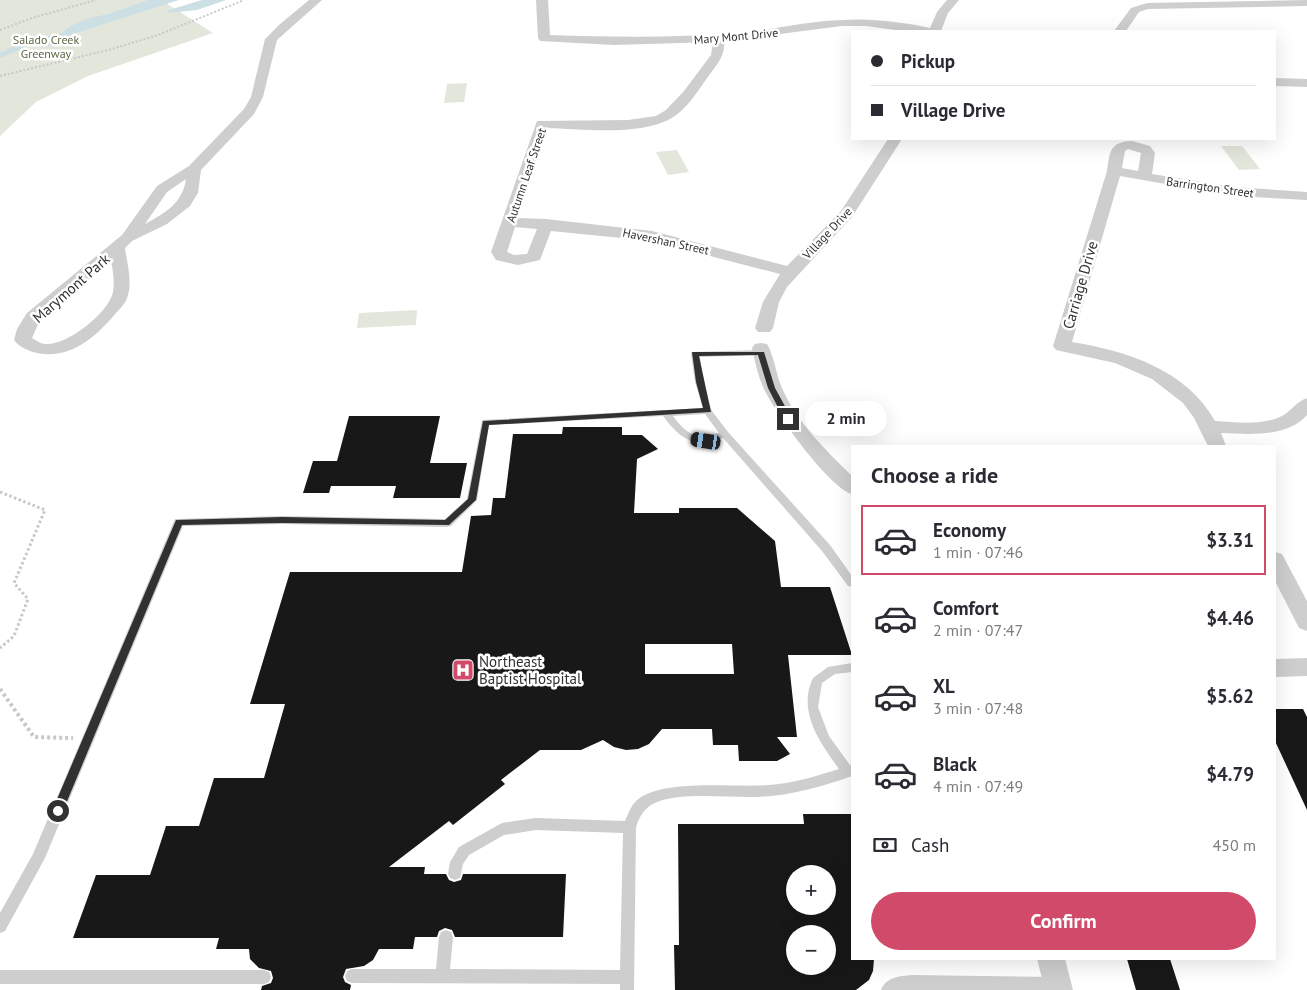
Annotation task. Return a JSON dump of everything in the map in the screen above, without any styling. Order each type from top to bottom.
[{"type":"street","name":"Marymont Park","points":[[194,169],[192,190],[188,199],[150,228],[122,243],[104,256],[33,317],[26,329],[23,340],[32,347],[50,350],[70,344],[88,334],[101,323],[119,298],[122,243],[162,189],[194,169],[249,111],[257,97],[271,40],[283,27],[316,0]]},
{"type":"street","name":"Mary Mont Drive","points":[[542,0],[544,38],[614,41],[718,38],[842,23],[866,23],[920,30]]},
{"type":"street","points":[[935,30],[943,12],[954,0]]},
{"type":"street","points":[[1121,30],[1135,10],[1147,6],[1307,3]]},
{"type":"street","name":"Autumn Leaf Street","points":[[546,224],[534,257],[520,260],[502,257],[499,252],[542,124],[630,124],[666,116],[677,108],[717,55],[718,38]]},
{"type":"street","points":[[1276,82],[1307,83]]},
{"type":"street","name":"Village Drive","points":[[764,328],[771,302],[779,286],[790,272],[847,214],[894,140]]},
{"type":"street","name":"Carriage Drive","points":[[1144,177],[1148,153],[1145,149],[1138,146],[1123,146],[1118,149],[1114,170],[1062,346],[1111,354],[1150,370],[1182,392],[1202,415],[1217,445]]},
{"type":"street","name":"Barrington Street","points":[[1114,170],[1238,193],[1307,196]]},
{"type":"street","name":"Havershan Street","points":[[510,222],[546,224],[652,236],[790,272]]},
{"type":"street","points":[[761,350],[764,366],[772,388],[788,419],[851,486]]},
{"type":"street","points":[[1209,427],[1273,427],[1288,422],[1299,415],[1307,404]]},
{"type":"street","points":[[1276,562],[1307,622]]},
{"type":"street","points":[[1276,668],[1307,667]]},
{"type":"lane","points":[[761,350],[695,354],[699,382],[708,411],[725,434],[826,548],[851,582]]},
{"type":"lane","points":[[0,926],[38,858],[179,522],[282,520],[446,523],[472,500],[485,422],[708,411]]},
{"type":"lane","points":[[666,413],[676,427],[689,438],[706,441],[725,434]]},
{"type":"lane","points":[[352,976],[442,976],[627,984],[630,827],[637,808],[654,797],[679,793],[769,791],[819,782],[850,771],[824,739],[812,707],[817,681],[832,670],[851,668]]},
{"type":"lane","points":[[455,874],[457,862],[464,851],[502,829],[536,824],[630,827]]},
{"type":"lane","points":[[442,976],[446,937]]},
{"type":"lane","points":[[0,977],[264,977]]},
{"type":"lane","points":[[888,990],[896,984],[942,986],[1056,977]]},
{"type":"path","points":[[0,30],[32,18],[96,0]]},
{"type":"path","points":[[0,76],[158,35],[244,0]]},
{"type":"path","points":[[0,492],[45,510],[14,583],[28,599],[14,636],[0,648]]},
{"type":"path","points":[[0,689],[34,737],[88,738]]},
{"type":"green space","name":"Salado Creek Greenway","points":[[0,0],[161,0],[213,33],[88,76],[36,102],[0,136]]},
{"type":"green space","points":[[467,83],[464,102],[444,103],[447,84]]},
{"type":"green space","points":[[1221,146],[1242,146],[1260,169],[1239,170]]},
{"type":"green space","points":[[677,150],[689,172],[668,175],[656,152]]},
{"type":"green space","points":[[417,310],[416,325],[357,328],[359,313]]},
{"type":"shaded area","points":[[148,0],[179,0],[73,34],[51,46],[40,47],[33,44],[0,58],[0,53],[23,42],[62,33],[71,26],[89,18],[108,14]]},
{"type":"shaded area","points":[[202,0],[226,0],[197,10],[168,13],[169,10]]},
{"type":"building","points":[[349,416],[440,416],[430,463],[467,463],[460,498],[393,498],[396,486],[331,486],[329,493],[303,493],[313,461],[337,461]]},
{"type":"building","points":[[563,427],[622,427],[622,435],[642,435],[658,449],[637,459],[634,513],[679,513],[679,508],[737,508],[775,541],[781,587],[830,587],[851,655],[788,655],[797,737],[777,737],[790,754],[777,761],[739,761],[738,745],[713,745],[712,729],[662,729],[649,744],[638,749],[626,750],[614,747],[603,740],[581,750],[540,750],[501,780],[505,784],[453,825],[449,821],[389,867],[425,867],[424,874],[446,874],[449,880],[454,882],[461,880],[463,874],[566,874],[563,937],[455,937],[452,930],[445,928],[439,931],[437,937],[415,937],[413,949],[379,949],[373,960],[364,966],[346,969],[343,977],[345,982],[351,985],[350,990],[261,990],[262,986],[271,983],[273,978],[271,971],[259,968],[250,959],[249,949],[216,949],[219,938],[73,938],[96,875],[150,875],[166,826],[199,826],[214,778],[264,778],[285,704],[250,704],[290,572],[462,572],[471,516],[491,515],[493,498],[505,498],[513,434],[562,434]],"holes":[[[645,644],[732,644],[734,674],[645,674]]]},
{"type":"building","points":[[1276,709],[1303,709],[1307,717],[1307,810],[1276,743]]},
{"type":"building","points":[[803,814],[851,814],[851,960],[874,960],[873,971],[869,980],[856,990],[675,990],[674,945],[679,945],[678,824],[804,824]]},
{"type":"building","points":[[1127,960],[1170,960],[1180,990],[1136,990]]},
{"type":"place","name":"Northeast Baptist Hospital","points":[[463,670]]},
{"type":"route","points":[[58,811],[179,522],[282,520],[446,523],[472,500],[485,422],[708,411],[699,382],[695,354],[721,352],[762,353],[764,366],[772,388],[788,419]]}]
